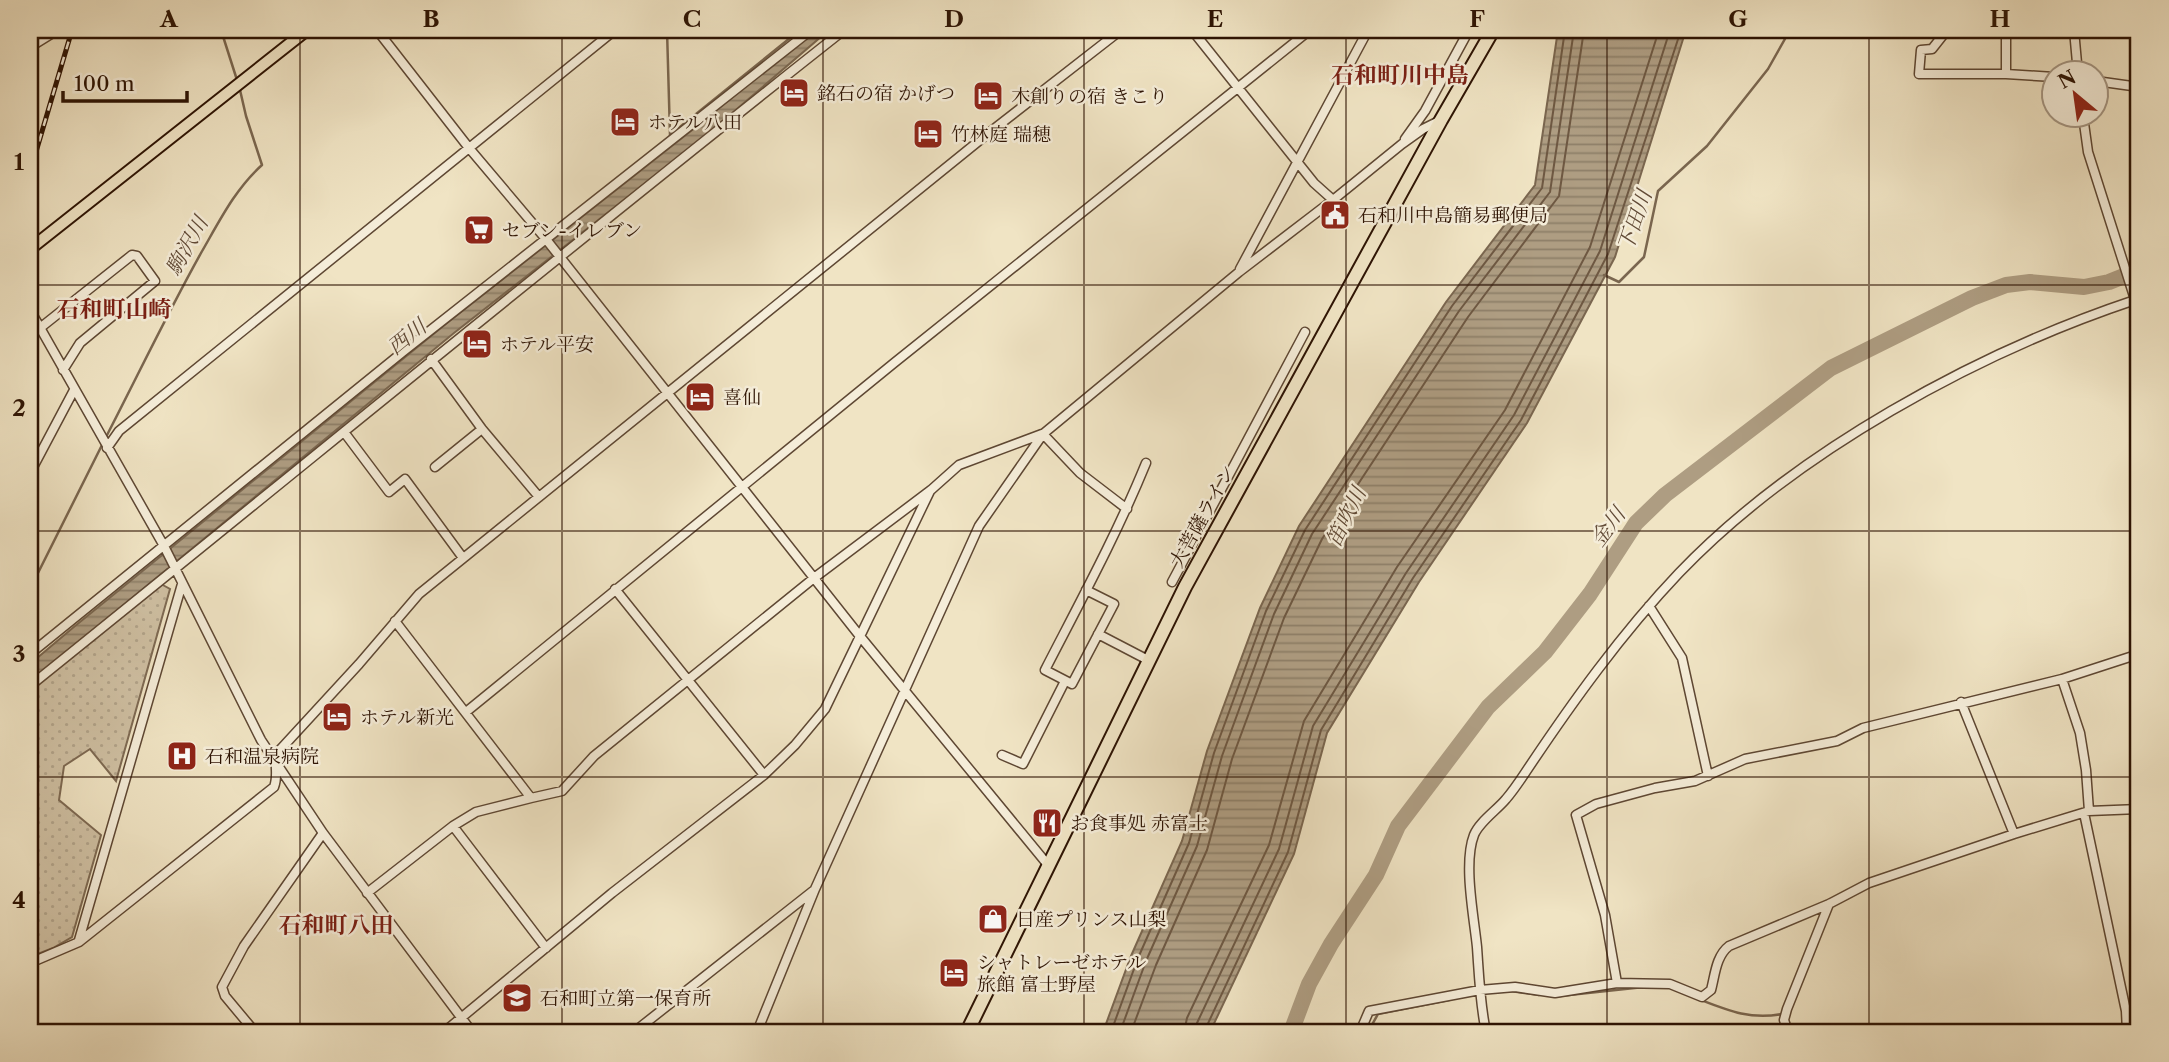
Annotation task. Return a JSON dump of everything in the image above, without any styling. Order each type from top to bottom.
[{"type":"highway","name":"大菩薩ライン","points":[[967,1032],[1149,660],[1223,518],[1493,30]]},
{"type":"main road","points":[[30,249],[307,30]]},
{"type":"street","points":[[30,47],[51,34],[52,30]]},
{"type":"street","points":[[377,30],[469,148],[547,240],[859,635],[1048,865]]},
{"type":"street","points":[[107,447],[119,431],[615,30]]},
{"type":"street","points":[[30,654],[811,30]]},
{"type":"street","points":[[30,685],[431,359],[844,30]]},
{"type":"street","points":[[30,963],[79,942],[274,787],[278,776],[274,762],[284,745],[419,594],[990,132],[1121,30]]},
{"type":"street","points":[[1192,30],[1314,183],[1333,200]]},
{"type":"street","points":[[466,712],[1237,86],[1310,30]]},
{"type":"street","points":[[1239,272],[1368,30]]},
{"type":"street","points":[[1402,144],[1425,111],[1469,30]]},
{"type":"street","points":[[1947,30],[1932,49],[1921,50],[1919,74],[2039,76]]},
{"type":"street","points":[[2006,30],[2006,74]]},
{"type":"street","points":[[2074,30],[2077,60]]},
{"type":"street","points":[[2110,83],[2139,87]]},
{"type":"street","points":[[757,1032],[815,889],[979,526],[1043,434],[1239,272],[1423,128],[1441,120]]},
{"type":"street","points":[[2085,130],[2088,152],[2139,312]]},
{"type":"street","points":[[40,328],[132,255],[137,256],[155,281],[80,343],[63,370]]},
{"type":"street","points":[[1486,1032],[1469,867],[1474,834],[1507,799],[1550,733],[1649,606],[1679,572],[1767,496],[1808,465],[1891,411],[2022,344],[2092,314],[2135,300]]},
{"type":"street","points":[[30,310],[165,548],[274,762],[323,833],[472,1032]]},
{"type":"street","points":[[1172,582],[1305,332]]},
{"type":"street","points":[[431,359],[482,429],[538,497]]},
{"type":"street","points":[[30,473],[74,390]]},
{"type":"street","points":[[435,467],[482,429]]},
{"type":"street","points":[[344,432],[389,492],[405,479],[463,558]]},
{"type":"street","points":[[367,893],[453,825],[476,812],[562,791],[594,756],[814,579],[931,490],[959,464],[1043,434]]},
{"type":"street","points":[[1043,434],[1080,474],[1127,509]]},
{"type":"street","points":[[1086,590],[1114,604],[1072,684],[1045,670],[1127,509],[1146,463]]},
{"type":"street","points":[[444,1032],[612,893],[764,775],[795,745],[825,709],[931,490]]},
{"type":"street","points":[[1210,509],[1223,518]]},
{"type":"street","points":[[79,942],[182,584]]},
{"type":"street","points":[[615,589],[764,775]]},
{"type":"street","points":[[1649,606],[1682,658],[1708,776]]},
{"type":"street","points":[[395,621],[531,798]]},
{"type":"street","points":[[1098,634],[1149,660]]},
{"type":"street","points":[[1617,983],[1605,915],[1576,815],[1597,804],[1708,776],[1745,760],[1837,741],[1863,728],[2062,679],[2139,654]]},
{"type":"street","points":[[2062,679],[2080,733],[2086,770],[2087,812],[2126,1011],[2127,1032]]},
{"type":"street","points":[[1002,755],[1023,764],[1065,681]]},
{"type":"street","points":[[1961,702],[2014,834]]},
{"type":"street","points":[[1360,1032],[1369,1011],[1515,987],[1555,993],[1617,983],[1670,984],[1702,997],[1711,990],[1719,959],[1729,946],[1829,904],[1869,883],[2087,812],[2139,809]]},
{"type":"street","points":[[453,825],[546,948]]},
{"type":"street","points":[[255,1032],[225,996],[222,987],[244,946],[323,833]]},
{"type":"street","points":[[634,1032],[815,889]]},
{"type":"street","points":[[1788,1032],[1784,1020],[1787,1009],[1829,904]]},
{"type":"shaded area","points":[[161,584],[170,589],[116,781],[90,749],[64,766],[59,800],[101,835],[72,937],[30,957],[30,690]]},
{"type":"water","points":[[814,30],[829,30],[703,138],[454,333],[30,682],[30,664],[75,626],[447,323],[696,127]]},
{"type":"water","name":"笛吹川","points":[[1558,30],[1692,30],[1684,36],[1615,257],[1527,423],[1419,582],[1327,733],[1294,854],[1210,1032],[1103,1032],[1131,956],[1182,841],[1207,751],[1260,608],[1299,526],[1446,302],[1535,185]]},
{"type":"waterway","name":"駒沢川","points":[[221,30],[237,80]]},
{"type":"waterway","points":[[667,30],[670,135]]},
{"type":"waterway","name":"西川","points":[[670,135],[800,30]]},
{"type":"waterway","name":"下田川","points":[[1604,275],[1619,282],[1644,257],[1658,191],[1707,146],[1768,69],[1790,30]]},
{"type":"waterway","name":"駒沢川","points":[[105,439],[214,230],[236,195],[262,165],[240,90]]},
{"type":"waterway","name":"金川","points":[[1291,1032],[1309,984],[1331,944],[1376,875],[1398,826],[1488,707],[1545,652],[1590,594],[1636,523],[1665,495],[1831,368],[1972,298],[2006,285],[2030,282],[2084,287],[2109,282],[2139,270]]},
{"type":"waterway","name":"駒沢川","points":[[30,589],[102,445]]},
{"type":"waterway","points":[[1560,996],[1644,987]]},
{"type":"waterway","points":[[1511,991],[1539,995]]},
{"type":"waterway","points":[[1368,1032],[1378,1014],[1449,1000]]},
{"type":"waterway","points":[[1701,1000],[1750,1015],[1782,1014]]},
{"type":"railway","points":[[30,172],[72,30]]},
{"type":"place","name":"銘石の宿 かげつ","points":[[794,93]]},
{"type":"place","name":"木創りの宿 きこり","points":[[988,96]]},
{"type":"place","name":"ホテル八田","points":[[625,122]]},
{"type":"place","name":"竹林庭 瑞穂","points":[[928,134]]},
{"type":"place","name":"石和川中島簡易郵便局","points":[[1335,215]]},
{"type":"place","name":"セブン-イレブン","points":[[479,230]]},
{"type":"place","name":"ホテル平安","points":[[477,344]]},
{"type":"place","name":"喜仙","points":[[700,397]]},
{"type":"place","name":"ホテル新光","points":[[337,717]]},
{"type":"place","name":"石和温泉病院","points":[[182,756]]},
{"type":"place","name":"お食事処 赤富士","points":[[1047,823]]},
{"type":"place","name":"日産プリンス山梨","points":[[993,919]]},
{"type":"place","name":"シャトレーゼホテル 旅館 富士野屋","points":[[954,973]]},
{"type":"place","name":"石和町立第一保育所","points":[[517,998]]},
{"type":"district","name":"石和町川中島","points":[[1400,75]]},
{"type":"district","name":"石和町山崎","points":[[114,309]]},
{"type":"district","name":"石和町八田","points":[[336,925]]}]
